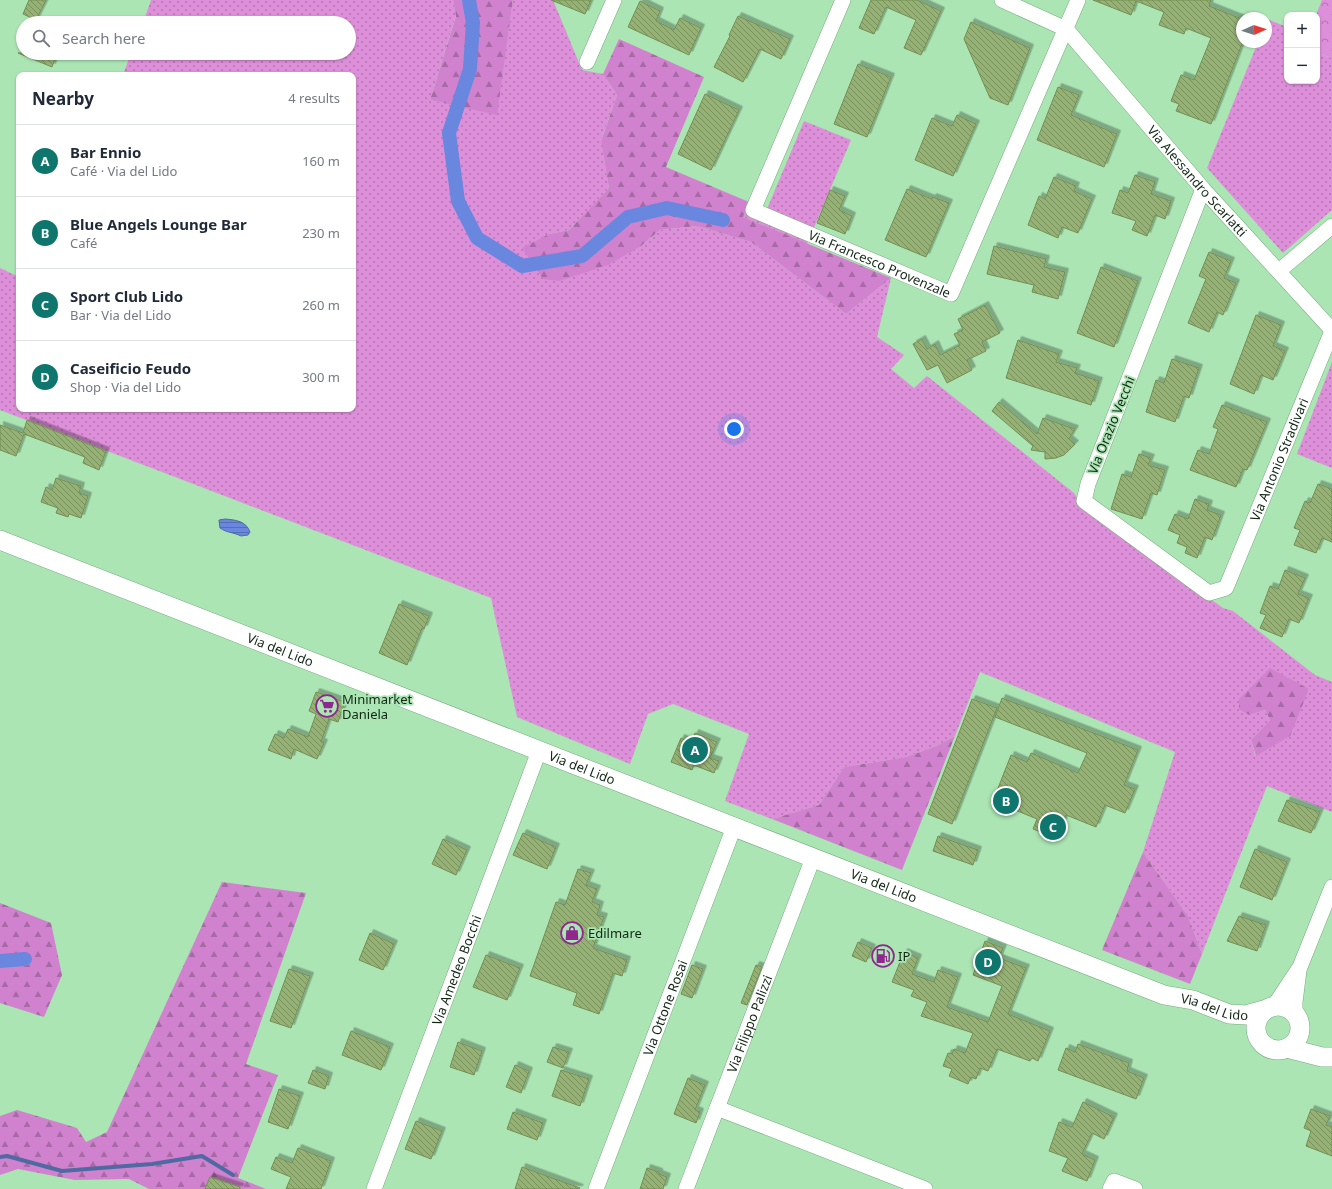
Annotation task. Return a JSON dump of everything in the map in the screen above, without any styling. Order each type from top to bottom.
[{"type":"main road","name":"Via del Lido","points":[[0,540],[1164,995],[1201,1017],[1218,1024],[1240,1028],[1258,1038]]},
{"type":"main road","name":"Via del Lido","points":[[1164,995],[1193,1000],[1229,1014],[1246,1015],[1269,1008]]},
{"type":"main road","points":[[1297,1023],[1297,1038],[1293,1044],[1287,1048],[1276,1050],[1270,1049],[1258,1038],[1256,1023],[1259,1016],[1269,1008],[1286,1007],[1297,1023],[1305,1038],[1332,1057]]},
{"type":"main road","points":[[1287,1048],[1322,1057],[1332,1057]]},
{"type":"street","points":[[587,62],[614,0]]},
{"type":"street","name":"Via Francesco Provenzale","points":[[844,0],[753,210],[951,294],[1066,28]]},
{"type":"street","points":[[1002,0],[1066,28],[1078,0]]},
{"type":"street","name":"Via Alessandro Scarlatti","points":[[1066,28],[1203,189],[1332,330]]},
{"type":"street","name":"Via Orazio Vecchi","points":[[1203,189],[1088,484],[1084,501],[1209,593],[1226,588]]},
{"type":"street","points":[[1279,271],[1332,226]]},
{"type":"street","name":"Via Antonio Stradivari","points":[[1226,588],[1332,330]]},
{"type":"street","name":"Via Amedeo Bocchi","points":[[374,1189],[539,751]]},
{"type":"street","name":"Via Ottone Rosai","points":[[596,1189],[734,827]]},
{"type":"street","name":"Via Filippo Palizzi","points":[[686,1189],[813,858]]},
{"type":"street","points":[[1297,1023],[1295,1002],[1300,967],[1332,887]]},
{"type":"street","points":[[1269,1008],[1300,967]]},
{"type":"street","points":[[717,1108],[925,1189]]},
{"type":"street","points":[[1110,1189],[1114,1180],[1136,1189]]},
{"type":"green space","points":[[151,0],[453,0],[456,15],[430,100],[496,114],[513,0],[553,0],[582,70],[603,74],[617,95],[601,140],[609,188],[569,230],[549,234],[641,246],[660,230],[697,226],[751,242],[846,314],[891,278],[877,337],[904,355],[891,369],[914,388],[927,376],[1074,493],[1084,509],[1223,608],[1233,611],[1315,675],[1332,682],[1332,812],[1267,786],[1202,954],[1188,916],[1143,852],[1175,752],[980,672],[955,736],[936,746],[906,757],[844,767],[819,805],[772,819],[725,801],[749,734],[673,704],[648,714],[630,764],[517,717],[491,598],[0,410],[0,268],[16,276],[16,412],[356,412],[356,72],[124,72],[128,60],[356,60],[356,16],[145,16]],"holes":[[[1309,690],[1256,756],[1251,740],[1270,720],[1265,710],[1249,715]]]},
{"type":"green space","points":[[453,0],[513,0],[497,115],[430,100],[456,16]]},
{"type":"green space","points":[[1322,0],[1332,0],[1332,58],[1320,54],[1320,12],[1317,12]]},
{"type":"green space","points":[[1272,21],[1284,26],[1284,84],[1320,84],[1320,54],[1332,58],[1332,210],[1283,253],[1207,168],[1256,48],[1272,48]]},
{"type":"green space","points":[[619,39],[704,77],[666,167],[749,202],[743,217],[891,278],[846,314],[751,242],[697,226],[660,230],[641,246],[608,265],[559,281],[543,279],[522,248],[549,234],[569,230],[609,188],[601,141],[617,95],[603,74]]},
{"type":"green space","points":[[804,121],[851,140],[807,244],[743,217],[749,202],[767,209]]},
{"type":"green space","points":[[1332,362],[1332,468],[1297,454]]},
{"type":"green space","points":[[1270,668],[1309,689],[1290,736],[1256,756],[1251,740],[1270,720],[1265,710],[1249,715],[1239,709],[1239,699]]},
{"type":"green space","points":[[955,736],[902,870],[772,819],[819,805],[844,767],[906,757],[936,746]]},
{"type":"green space","points":[[1143,852],[1188,916],[1202,954],[1190,984],[1102,950]]},
{"type":"green space","points":[[222,882],[306,893],[246,1064],[278,1075],[238,1178],[266,1189],[149,1189],[129,1179],[75,1180],[18,1169],[0,1175],[0,1116],[17,1110],[77,1128],[86,1142],[107,1132]]},
{"type":"green space","points":[[0,903],[51,923],[62,975],[44,1017],[0,1003]]},
{"type":"water","points":[[225,519],[243,523],[250,532],[248,535],[241,536],[223,530],[220,528],[219,520]]},
{"type":"building","points":[[29,0],[46,0],[38,16],[27,16],[23,14]]},
{"type":"building","points":[[551,0],[591,0],[585,14]]},
{"type":"building","points":[[871,0],[917,0],[941,11],[921,55],[904,48],[916,20],[886,7],[874,34],[859,28]]},
{"type":"building","points":[[1093,0],[1211,0],[1209,6],[1236,17],[1236,48],[1240,48],[1211,124],[1176,111],[1179,104],[1171,101],[1181,75],[1194,80],[1211,38],[1186,28],[1184,34],[1159,25],[1164,12],[1136,1],[1131,15]]},
{"type":"building","points":[[640,1],[660,11],[656,21],[674,30],[680,18],[701,28],[689,55],[628,27]]},
{"type":"building","points":[[738,16],[790,39],[781,59],[760,49],[743,82],[714,67],[730,36],[729,35]]},
{"type":"building","points":[[971,22],[1030,48],[1008,105],[990,98],[964,39]]},
{"type":"building","points":[[35,60],[54,60],[52,67]]},
{"type":"building","points":[[858,64],[891,77],[867,137],[834,124]]},
{"type":"building","points":[[1058,87],[1079,95],[1071,115],[1117,134],[1104,167],[1037,140]]},
{"type":"building","points":[[705,94],[739,110],[711,170],[678,154]]},
{"type":"building","points":[[957,115],[976,124],[953,176],[915,160],[932,118],[952,126]]},
{"type":"building","points":[[1135,175],[1155,182],[1151,194],[1171,201],[1165,219],[1155,215],[1147,236],[1132,230],[1136,221],[1112,213],[1120,190],[1128,193]]},
{"type":"building","points":[[1054,177],[1076,186],[1074,191],[1092,199],[1078,233],[1062,227],[1058,238],[1028,225],[1039,196],[1045,199]]},
{"type":"building","points":[[907,189],[932,199],[933,197],[949,203],[926,257],[885,240]]},
{"type":"building","points":[[830,190],[845,196],[839,210],[852,216],[845,234],[817,223]]},
{"type":"building","points":[[994,246],[1046,259],[1044,267],[1065,272],[1058,299],[1032,292],[1034,285],[987,274]]},
{"type":"building","points":[[1209,252],[1231,261],[1224,278],[1236,283],[1223,315],[1217,312],[1209,332],[1188,323],[1206,279],[1199,276]]},
{"type":"building","points":[[1101,267],[1138,281],[1114,347],[1077,333]]},
{"type":"building","points":[[985,305],[1000,333],[982,342],[986,351],[967,360],[972,370],[947,383],[938,365],[927,370],[913,344],[922,339],[927,349],[935,344],[940,355],[960,345],[954,334],[963,330],[958,319]]},
{"type":"building","points":[[1256,315],[1281,325],[1273,346],[1285,351],[1273,380],[1261,375],[1254,394],[1230,384]]},
{"type":"building","points":[[1018,340],[1059,354],[1056,362],[1077,368],[1075,373],[1099,381],[1091,405],[1006,378]]},
{"type":"building","points":[[1172,359],[1199,368],[1189,398],[1184,396],[1175,422],[1146,412],[1156,380],[1164,383]]},
{"type":"building","points":[[999,402],[1037,434],[1043,418],[1075,429],[1069,439],[1075,444],[1064,455],[1056,458],[1045,459],[1045,452],[1031,450],[1033,446],[992,411]]},
{"type":"building","points":[[1222,405],[1267,422],[1247,470],[1243,469],[1236,487],[1190,470],[1198,450],[1209,454],[1218,429],[1213,427]]},
{"type":"building","points":[[27,420],[106,451],[99,470],[83,463],[85,457],[24,434],[16,456],[0,450],[0,425],[23,433]]},
{"type":"building","points":[[1139,454],[1151,458],[1148,465],[1165,470],[1157,495],[1151,493],[1142,519],[1111,509],[1122,474],[1131,477]]},
{"type":"building","points":[[56,478],[81,486],[79,493],[88,496],[81,518],[69,514],[68,517],[56,513],[58,508],[41,502],[46,487],[52,490]]},
{"type":"building","points":[[1318,484],[1332,489],[1332,542],[1322,538],[1316,553],[1294,545],[1300,530],[1294,528],[1305,501],[1310,503]]},
{"type":"building","points":[[1195,499],[1209,504],[1207,510],[1221,515],[1212,540],[1205,537],[1197,558],[1185,553],[1187,547],[1177,543],[1180,535],[1168,530],[1175,514],[1188,519]]},
{"type":"building","points":[[1285,570],[1305,578],[1298,594],[1309,598],[1299,623],[1289,619],[1282,637],[1260,628],[1266,615],[1260,613],[1270,586],[1278,589]]},
{"type":"building","points":[[399,604],[429,616],[424,629],[422,628],[407,665],[379,653]]},
{"type":"building","points":[[316,692],[345,702],[338,722],[329,719],[321,742],[324,743],[317,759],[294,749],[291,759],[268,750],[275,734],[284,738],[288,729],[308,737],[316,714],[309,711]]},
{"type":"building","points":[[1002,698],[1138,750],[1124,785],[1135,789],[1125,813],[1105,805],[1096,827],[1066,815],[1056,838],[1033,829],[1037,819],[993,801],[1011,755],[1027,762],[1031,753],[1078,773],[1087,753],[995,717]]},
{"type":"building","points":[[972,699],[997,708],[952,824],[928,814]]},
{"type":"building","points":[[695,733],[717,742],[710,758],[719,761],[714,773],[694,765],[692,770],[671,762],[681,738],[691,743]]},
{"type":"building","points":[[1287,800],[1320,812],[1311,833],[1278,821]]},
{"type":"building","points":[[523,833],[556,847],[547,869],[513,855]]},
{"type":"building","points":[[938,836],[978,850],[973,865],[933,851]]},
{"type":"building","points":[[443,839],[467,850],[456,875],[432,864]]},
{"type":"building","points":[[1255,849],[1287,862],[1272,900],[1240,887]]},
{"type":"building","name":"Edilmare","points":[[578,869],[591,873],[586,885],[597,889],[592,902],[600,905],[597,915],[604,917],[593,948],[627,960],[622,976],[613,973],[599,1014],[573,1005],[577,993],[530,976],[556,902],[565,905]]},
{"type":"building","points":[[1239,916],[1266,925],[1257,951],[1227,941]]},
{"type":"building","points":[[370,933],[394,944],[383,970],[359,960]]},
{"type":"building","points":[[985,941],[1003,948],[999,958],[1026,968],[1008,1014],[1050,1031],[1038,1061],[1032,1058],[1030,1061],[997,1049],[988,1071],[980,1068],[976,1079],[971,1077],[968,1084],[949,1076],[952,1069],[943,1066],[948,1053],[952,1054],[954,1049],[965,1053],[973,1033],[921,1016],[927,1002],[911,996],[914,990],[892,982],[904,952],[918,958],[912,974],[934,982],[938,970],[958,977],[947,1007],[988,1022],[1002,986],[973,975]]},
{"type":"building","points":[[858,942],[872,948],[866,962],[852,956]]},
{"type":"building","points":[[486,955],[520,968],[507,1000],[473,987]]},
{"type":"building","points":[[692,965],[703,969],[692,998],[681,994]]},
{"type":"building","points":[[756,965],[762,967],[747,1005],[741,1003]]},
{"type":"building","points":[[289,969],[310,976],[291,1028],[270,1021]]},
{"type":"building","points":[[351,1031],[390,1047],[381,1070],[342,1055]]},
{"type":"building","points":[[458,1042],[482,1051],[474,1075],[450,1067]]},
{"type":"building","points":[[1078,1044],[1129,1063],[1127,1071],[1144,1078],[1136,1099],[1058,1070],[1066,1048],[1075,1052]]},
{"type":"building","points":[[553,1047],[569,1052],[563,1068],[547,1062]]},
{"type":"building","points":[[515,1065],[529,1071],[521,1093],[506,1087]]},
{"type":"building","points":[[313,1070],[329,1076],[325,1089],[308,1083]]},
{"type":"building","points":[[561,1070],[589,1079],[580,1106],[552,1096]]},
{"type":"building","points":[[688,1078],[705,1085],[695,1110],[700,1112],[696,1123],[674,1114]]},
{"type":"building","points":[[279,1089],[300,1096],[288,1129],[268,1122]]},
{"type":"building","points":[[1083,1102],[1114,1117],[1104,1139],[1092,1133],[1082,1154],[1095,1160],[1087,1181],[1062,1171],[1068,1158],[1049,1151],[1059,1122],[1072,1127]]},
{"type":"building","points":[[1311,1109],[1330,1116],[1326,1125],[1332,1127],[1332,1156],[1306,1146],[1311,1131],[1304,1128]]},
{"type":"building","points":[[513,1112],[543,1123],[537,1140],[507,1129]]},
{"type":"building","points":[[416,1121],[442,1131],[431,1159],[405,1149]]},
{"type":"building","points":[[298,1148],[331,1161],[321,1189],[286,1189],[291,1177],[271,1169],[276,1157],[292,1163]]},
{"type":"building","points":[[522,1167],[580,1188],[515,1189]]},
{"type":"building","points":[[647,1168],[659,1172],[659,1174],[667,1177],[663,1189],[640,1189]]},
{"type":"building","points":[[210,1177],[240,1187],[240,1189],[205,1189]]},
{"type":"waterway","points":[[469,0],[473,23],[470,69],[449,133],[458,201],[477,238],[522,266],[582,256],[628,217],[667,208],[723,220]]},
{"type":"waterway","points":[[0,961],[25,959]]},
{"type":"waterway","points":[[0,1157],[7,1156],[62,1171],[152,1164],[202,1156],[233,1175]]},
{"type":"place","name":"Minimarket Daniela","points":[[327,706]]},
{"type":"place","name":"Bar Ennio","points":[[695,750]]},
{"type":"place","name":"Blue Angels Lounge Bar","points":[[1006,801]]},
{"type":"place","name":"Sport Club Lido","points":[[1053,827]]},
{"type":"place","name":"Edilmare","points":[[572,933]]},
{"type":"place","name":"IP","points":[[883,956]]},
{"type":"place","name":"Caseificio Feudo","points":[[988,962]]}]
